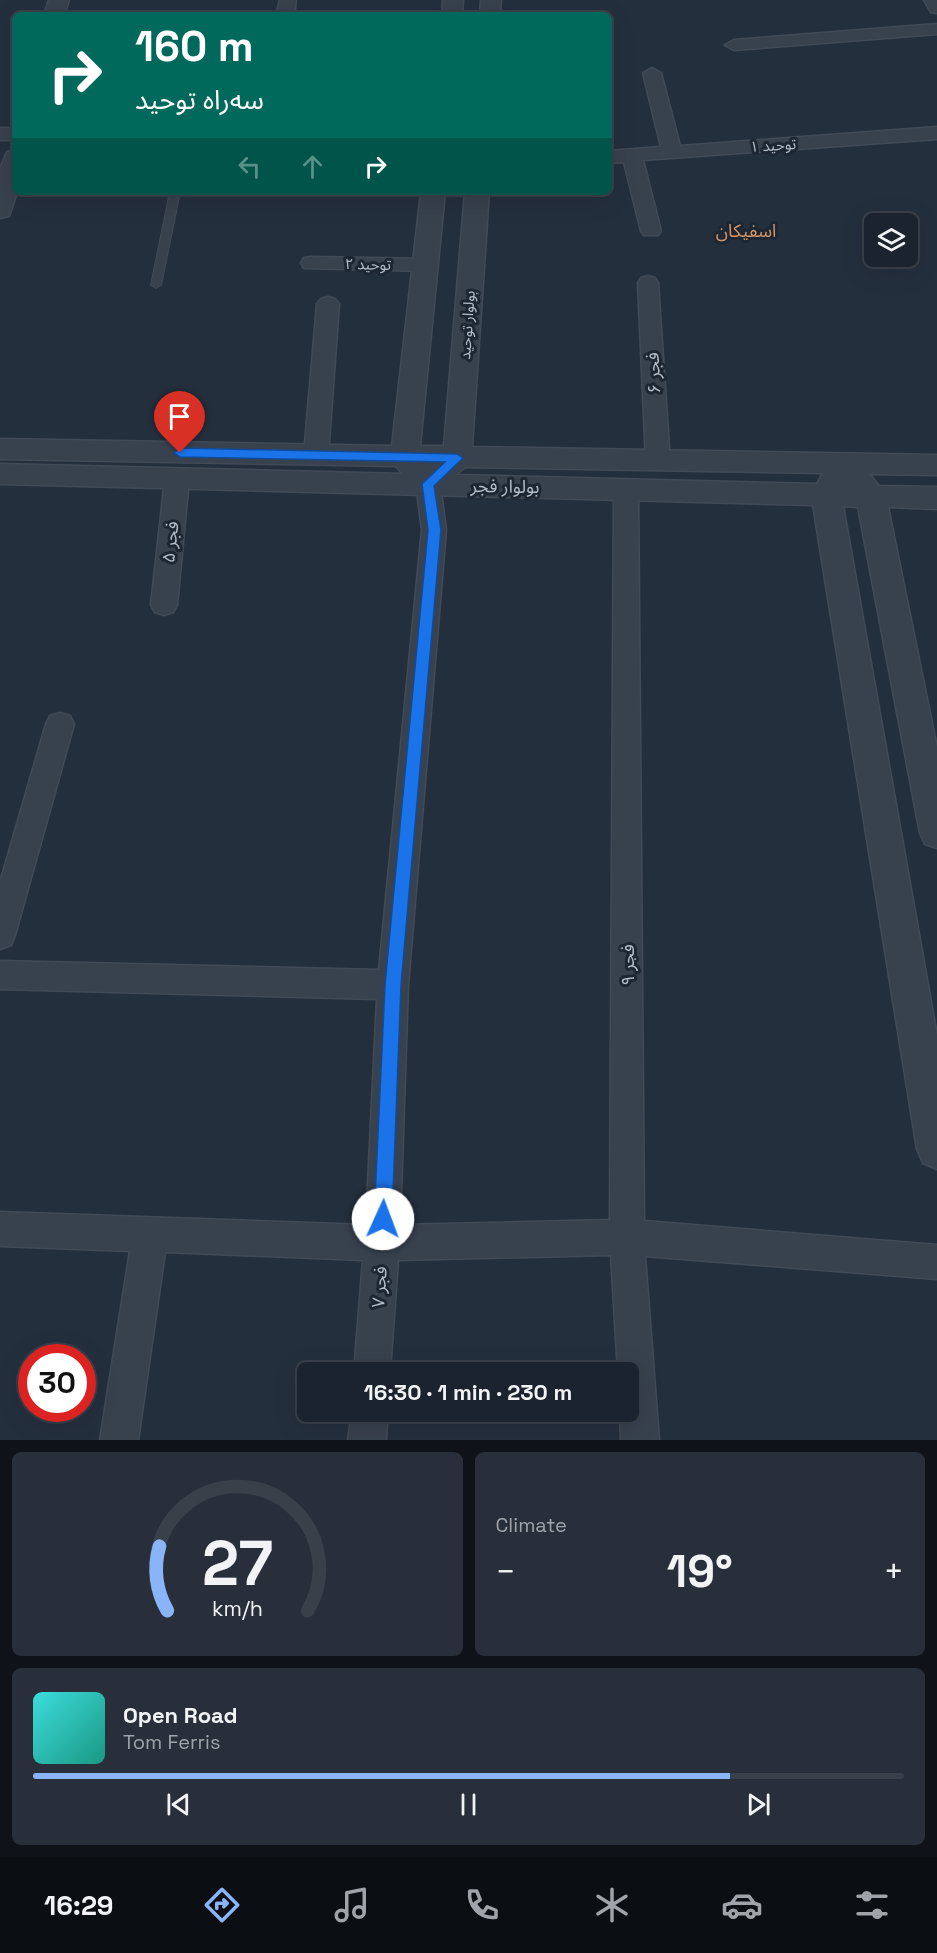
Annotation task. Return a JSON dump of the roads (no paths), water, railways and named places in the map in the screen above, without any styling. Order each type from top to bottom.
[{"type":"street","points":[[932,0],[937,8]]},
{"type":"street","points":[[734,45],[937,29]]},
{"type":"street","points":[[652,73],[672,152]]},
{"type":"street","name":"توحید ۱","points":[[612,157],[937,133]]},
{"type":"street","points":[[632,155],[651,231]]},
{"type":"street","points":[[0,211],[12,172]]},
{"type":"street","points":[[433,195],[405,457],[428,484],[457,458]]},
{"type":"street","name":"بولوار توحید","points":[[457,458],[477,195]]},
{"type":"street","name":"توحید ۲","points":[[311,263],[425,265]]},
{"type":"street","name":"فجر ۶","points":[[648,283],[658,462]]},
{"type":"street","points":[[316,455],[328,304]]},
{"type":"street","points":[[414,365],[420,378],[438,383],[455,379],[464,367]]},
{"type":"street","name":"بولوار فجر","points":[[0,449],[937,465]]},
{"type":"street","points":[[937,833],[871,496],[843,463],[826,495],[937,1149]]},
{"type":"street","name":"بولوار فجر","points":[[0,474],[937,498]]},
{"type":"street","name":"فجر ۵","points":[[164,605],[177,478]]},
{"type":"street","name":"فجر ۷","points":[[373,1362],[382,1243],[393,985],[434,530],[428,484]]},
{"type":"street","name":"فجر ۹","points":[[626,489],[627,1237],[640,1440]]},
{"type":"street","points":[[0,936],[60,724]]},
{"type":"street","points":[[0,975],[393,985]]},
{"type":"street","points":[[0,1229],[382,1243],[627,1237],[937,1262]]},
{"type":"street","points":[[119,1440],[150,1234]]},
{"type":"street","points":[[368,1440],[369,1422]]},
{"type":"lane","points":[[156,285],[174,195]]},
{"type":"district","name":"اسفیکان","points":[[746,230]]}]
